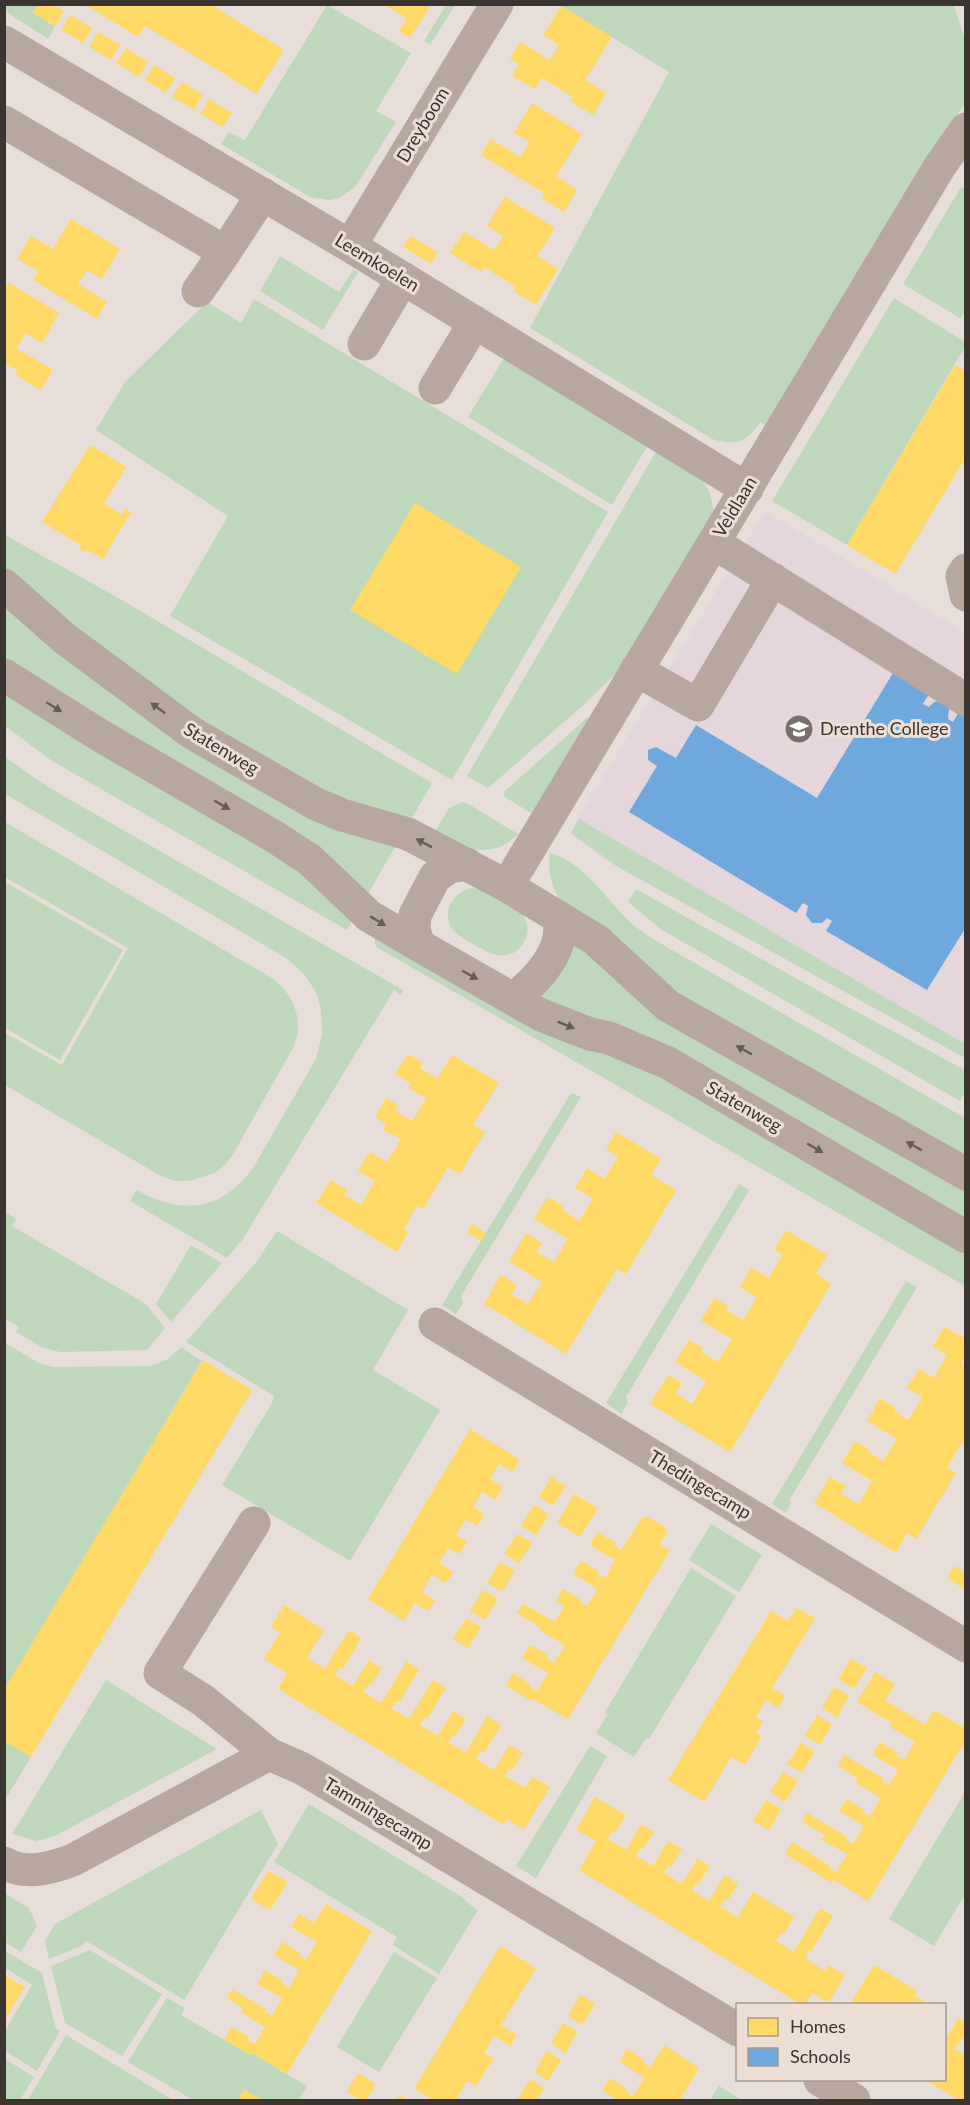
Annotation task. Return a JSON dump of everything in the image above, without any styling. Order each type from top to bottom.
[{"type":"street","name":"Dreyboom","points":[[350,246],[497,4]]},
{"type":"street","name":"Leemkoelen","points":[[4,42],[350,246],[747,489]]},
{"type":"street","points":[[4,122],[225,252]]},
{"type":"street","name":"Veldlaan","points":[[507,886],[940,166],[966,129]]},
{"type":"street","points":[[198,291],[263,194]]},
{"type":"street","points":[[364,344],[403,278]]},
{"type":"street","points":[[435,388],[475,322]]},
{"type":"street","points":[[714,543],[966,700]]},
{"type":"street","points":[[966,570],[962,576],[966,595]]},
{"type":"street","points":[[636,670],[698,705],[773,579]]},
{"type":"street","name":"Statenweg","points":[[4,585],[64,638],[192,733],[316,804],[342,815],[408,834],[507,886],[596,940],[668,1006],[966,1174]]},
{"type":"street","name":"Statenweg","points":[[4,675],[101,736],[310,860],[369,916],[541,1015],[590,1034],[609,1038],[668,1063],[966,1237]]},
{"type":"street","points":[[419,945],[414,930],[415,915],[435,878],[449,867],[467,864]]},
{"type":"street","points":[[513,999],[529,987],[546,964],[557,944],[560,918]]},
{"type":"street","name":"Thedingecamp","points":[[435,1324],[966,1646]]},
{"type":"street","name":"Tammingecamp","points":[[254,1523],[160,1672],[204,1701],[269,1754],[320,1779],[736,2029]]},
{"type":"street","points":[[4,1863],[12,1868],[42,1871],[73,1860],[269,1754]]},
{"type":"street","points":[[823,2081],[854,2100]]},
{"type":"shaded area","name":"Drenthe College","points":[[765,511],[965,632],[965,1058],[606,861],[571,835],[573,826]]},
{"type":"green space","points":[[4,5],[38,5],[33,13],[55,26],[48,39],[8,13]]},
{"type":"green space","points":[[327,5],[411,53],[376,111],[396,122],[355,187],[339,198],[329,200],[310,197],[221,144],[229,132],[245,140]]},
{"type":"green space","points":[[446,5],[455,5],[430,45],[424,41]]},
{"type":"green space","points":[[559,5],[954,5],[965,40],[965,102],[769,427],[760,422],[750,434],[740,441],[727,442],[712,439],[530,328],[669,72]]},
{"type":"green space","points":[[961,187],[966,189],[966,310],[960,318],[903,284]]},
{"type":"green space","points":[[280,256],[339,292],[353,270],[358,272],[323,330],[260,291]]},
{"type":"green space","points":[[894,298],[965,342],[965,347],[847,545],[772,501]]},
{"type":"green space","points":[[254,299],[608,512],[452,780],[170,616],[228,516],[96,430],[125,382],[207,302],[241,323]]},
{"type":"green space","points":[[504,358],[648,445],[612,505],[468,417]]},
{"type":"green space","points":[[657,450],[687,467],[702,481],[712,500],[713,512],[626,664],[579,709],[488,788],[467,776]]},
{"type":"green space","points":[[4,533],[432,783],[408,825],[347,806],[161,699],[5,570]]},
{"type":"green space","points":[[4,597],[398,842],[365,899],[5,664]]},
{"type":"green space","points":[[4,689],[260,839],[355,915],[347,930],[52,761],[5,726]]},
{"type":"green space","points":[[589,718],[584,733],[531,813],[503,796],[505,791]]},
{"type":"green space","points":[[5,757],[67,798],[403,990],[401,995],[394,990],[243,1239],[227,1258],[130,1201],[136,1190],[169,1203],[185,1206],[200,1205],[227,1194],[240,1183],[253,1168],[316,1059],[322,1035],[321,1009],[316,992],[303,973],[286,958],[5,794]]},
{"type":"green space","points":[[463,802],[518,834],[508,843],[487,850],[477,850],[455,844],[433,835],[449,808]]},
{"type":"green space","points":[[579,819],[965,1044],[965,1058],[618,867],[571,833]]},
{"type":"green space","points":[[5,822],[272,978],[280,984],[291,1000],[295,1008],[298,1027],[294,1046],[232,1156],[215,1173],[189,1181],[175,1181],[161,1176],[5,1085],[5,1033],[62,1065],[128,948],[5,877]]},
{"type":"green space","points":[[550,853],[572,863],[582,871],[627,919],[653,939],[965,1118],[965,1165],[689,1007],[562,903],[551,879]]},
{"type":"green space","points":[[5,882],[123,950],[60,1060],[5,1028]]},
{"type":"green space","points":[[473,888],[508,903],[523,915],[527,922],[526,937],[523,944],[512,953],[497,955],[487,951],[460,936],[451,926],[448,919],[450,905],[459,894]]},
{"type":"green space","points":[[636,889],[965,1070],[965,1091],[960,1101],[662,930],[628,902]]},
{"type":"green space","points":[[375,937],[619,1052],[965,1249],[965,1286],[378,948],[375,944]]},
{"type":"green space","points":[[575,940],[965,1188],[965,1230],[538,1000]]},
{"type":"green space","points":[[571,1093],[581,1097],[461,1296],[463,1303],[456,1314],[442,1305]]},
{"type":"green space","points":[[739,1184],[749,1190],[626,1397],[628,1403],[621,1414],[606,1403]]},
{"type":"green space","points":[[5,1212],[16,1219],[12,1226],[146,1304],[165,1328],[147,1350],[60,1352],[41,1347],[16,1332],[19,1327],[5,1319]]},
{"type":"green space","points":[[277,1231],[408,1310],[373,1370],[440,1410],[350,1561],[222,1485],[272,1403],[274,1396],[186,1342],[257,1261]]},
{"type":"green space","points":[[191,1245],[222,1263],[171,1322],[156,1304]]},
{"type":"green space","points":[[906,1281],[917,1287],[790,1499],[791,1503],[786,1513],[772,1504]]},
{"type":"green space","points":[[5,1343],[39,1363],[53,1367],[151,1366],[168,1359],[181,1347],[202,1361],[5,1690]]},
{"type":"green space","points":[[711,1524],[762,1555],[739,1592],[689,1560]]},
{"type":"green space","points":[[691,1568],[736,1596],[649,1739],[646,1738],[634,1757],[596,1733],[607,1715],[605,1712]]},
{"type":"green space","points":[[106,1680],[217,1749],[55,1836],[36,1841],[12,1834]]},
{"type":"green space","points":[[5,1741],[31,1757],[5,1800]]},
{"type":"green space","points":[[590,1746],[607,1756],[536,1878],[516,1866]]},
{"type":"green space","points":[[965,1792],[965,1894],[934,1946],[889,1919]]},
{"type":"green space","points":[[309,1804],[465,1899],[478,1910],[439,1974],[393,1945],[397,1937],[274,1862]]},
{"type":"green space","points":[[261,1810],[278,1844],[184,2000],[86,1941],[82,1946],[49,1959],[45,1941],[55,1924]]},
{"type":"green space","points":[[4,1893],[29,1908],[37,1926],[21,1952],[5,1942]]},
{"type":"green space","points":[[90,1950],[162,1994],[122,2056],[65,2023],[51,1966]]},
{"type":"green space","points":[[5,1951],[42,1973],[56,2029],[60,2031],[37,2071],[5,2051],[5,2031],[32,1985],[5,1968]]},
{"type":"green space","points":[[394,1952],[437,1978],[379,2072],[337,2047]]},
{"type":"green space","points":[[167,1998],[185,2008],[181,2015],[307,2086],[299,2100],[261,2100],[245,2090],[238,2100],[193,2100],[128,2062]]},
{"type":"green space","points":[[66,2035],[173,2100],[28,2100]]},
{"type":"green space","points":[[5,2059],[34,2077],[20,2100],[5,2100]]},
{"type":"green space","points":[[719,2086],[742,2100],[710,2100]]},
{"type":"building: Homes","points":[[38,4],[53,4],[64,11],[55,26],[33,13]]},
{"type":"building: Homes","points":[[84,4],[210,4],[284,50],[257,94],[145,26],[138,37]]},
{"type":"building: Homes","points":[[384,5],[431,5],[410,38],[399,31],[407,18]]},
{"type":"building: Homes","points":[[561,6],[612,37],[585,80],[606,93],[593,115],[570,101],[573,97],[542,78],[535,89],[512,76],[519,64],[510,59],[520,42],[550,60],[559,45],[543,35]]},
{"type":"building: Homes","points":[[70,15],[92,28],[83,43],[61,30]]},
{"type":"building: Homes","points":[[98,32],[120,45],[111,60],[89,47]]},
{"type":"building: Homes","points":[[126,48],[148,62],[139,77],[116,63]]},
{"type":"building: Homes","points":[[154,65],[175,78],[166,93],[145,80]]},
{"type":"building: Homes","points":[[182,82],[203,95],[194,110],[172,97]]},
{"type":"building: Homes","points":[[209,99],[232,113],[222,127],[200,114]]},
{"type":"building: Homes","points":[[532,103],[582,134],[556,176],[577,190],[564,212],[541,198],[544,193],[481,155],[491,139],[520,157],[530,142],[514,133]]},
{"type":"building: Homes","points":[[505,197],[555,228],[537,256],[558,269],[536,305],[513,291],[516,287],[484,267],[481,272],[450,253],[464,232],[494,250],[503,236],[487,226]]},
{"type":"building: Homes","points":[[71,219],[120,249],[102,279],[87,270],[78,284],[107,302],[97,319],[33,280],[39,271],[17,259],[31,236],[53,249]]},
{"type":"building: Homes","points":[[410,236],[438,252],[431,264],[403,247]]},
{"type":"building: Homes","points":[[9,283],[59,313],[42,343],[26,333],[16,348],[53,370],[41,390],[15,375],[18,371],[4,363],[4,290]]},
{"type":"building: Homes","points":[[955,365],[966,372],[966,457],[895,574],[847,545]]},
{"type":"building: Homes","points":[[90,445],[126,467],[104,503],[122,515],[125,508],[131,512],[103,559],[88,550],[81,552],[80,545],[42,522]]},
{"type":"building: Homes","points":[[415,503],[521,567],[457,674],[350,610]]},
{"type":"building: Homes","points":[[408,1054],[423,1063],[420,1068],[437,1079],[452,1055],[499,1083],[473,1125],[485,1132],[460,1174],[448,1167],[423,1209],[417,1206],[404,1229],[408,1232],[397,1252],[316,1203],[331,1180],[347,1190],[344,1195],[361,1205],[375,1181],[358,1171],[370,1152],[387,1162],[401,1139],[383,1130],[386,1124],[375,1117],[386,1098],[398,1105],[395,1110],[412,1121],[426,1098],[408,1088],[411,1084],[395,1074]]},
{"type":"building: Homes","points":[[616,1132],[661,1159],[651,1175],[676,1190],[626,1274],[617,1269],[566,1354],[484,1304],[501,1275],[517,1285],[511,1294],[528,1304],[542,1282],[509,1262],[526,1233],[542,1243],[536,1252],[554,1262],[568,1239],[534,1219],[548,1197],[564,1207],[562,1210],[579,1221],[593,1198],[575,1188],[587,1168],[604,1179],[618,1156],[606,1149]]},
{"type":"building: Homes","points":[[472,1224],[486,1233],[481,1241],[467,1232]]},
{"type":"building: Homes","points":[[786,1230],[827,1255],[816,1274],[831,1284],[730,1452],[650,1404],[668,1375],[682,1383],[676,1393],[692,1404],[706,1381],[675,1362],[689,1340],[703,1348],[701,1352],[718,1362],[732,1339],[701,1321],[714,1298],[728,1306],[726,1310],[743,1320],[757,1297],[740,1287],[751,1268],[769,1278],[782,1255],[774,1250]]},
{"type":"building: Homes","points":[[944,1327],[966,1339],[966,1355],[961,1362],[966,1365],[966,1436],[947,1468],[956,1473],[916,1539],[907,1533],[896,1553],[814,1503],[830,1477],[846,1486],[841,1494],[859,1504],[872,1481],[842,1463],[855,1441],[883,1461],[897,1439],[867,1421],[880,1398],[896,1408],[894,1411],[908,1420],[922,1397],[907,1388],[919,1369],[934,1378],[947,1355],[933,1346]]},
{"type":"building: Homes","points":[[203,1360],[252,1390],[31,1757],[4,1741],[4,1690]]},
{"type":"building: Homes","points":[[470,1429],[520,1460],[512,1472],[499,1464],[490,1479],[503,1487],[495,1500],[482,1492],[473,1507],[484,1514],[477,1526],[466,1519],[456,1535],[467,1542],[459,1554],[448,1548],[439,1563],[453,1572],[446,1583],[432,1575],[422,1592],[435,1600],[428,1611],[415,1603],[404,1621],[368,1599]]},
{"type":"building: Homes","points":[[551,1477],[566,1486],[553,1506],[539,1498]]},
{"type":"building: Homes","points":[[574,1494],[598,1508],[580,1537],[557,1523]]},
{"type":"building: Homes","points":[[534,1505],[549,1514],[536,1535],[521,1526]]},
{"type":"building: Homes","points":[[648,1517],[665,1527],[667,1533],[660,1544],[670,1550],[568,1719],[506,1686],[513,1673],[537,1691],[548,1673],[522,1658],[530,1645],[548,1655],[546,1658],[554,1663],[565,1645],[539,1630],[541,1628],[517,1613],[523,1604],[555,1622],[564,1606],[556,1602],[563,1589],[587,1606],[598,1589],[573,1574],[581,1561],[605,1578],[615,1560],[590,1545],[597,1532],[616,1543],[614,1546],[621,1550],[642,1518]]},
{"type":"building: Homes","points":[[517,1534],[532,1543],[519,1563],[504,1554]]},
{"type":"building: Homes","points":[[500,1562],[515,1571],[502,1592],[487,1583]]},
{"type":"building: Homes","points":[[954,1566],[966,1573],[966,1584],[963,1588],[947,1578]]},
{"type":"building: Homes","points":[[483,1590],[498,1599],[485,1620],[470,1611]]},
{"type":"building: Homes","points":[[284,1605],[324,1630],[307,1658],[325,1669],[349,1630],[361,1638],[343,1669],[340,1667],[335,1675],[353,1686],[369,1660],[381,1668],[371,1685],[369,1684],[363,1692],[381,1703],[407,1661],[419,1670],[392,1709],[409,1719],[433,1680],[446,1688],[427,1719],[425,1717],[420,1725],[438,1736],[453,1711],[466,1719],[455,1736],[453,1735],[448,1742],[466,1753],[487,1716],[501,1725],[484,1753],[481,1751],[476,1759],[494,1770],[509,1745],[523,1753],[512,1770],[509,1768],[504,1776],[525,1788],[532,1777],[550,1787],[524,1830],[507,1819],[504,1825],[278,1689],[287,1673],[264,1659],[280,1633],[271,1627]]},
{"type":"building: Homes","points":[[797,1608],[815,1618],[772,1688],[785,1696],[778,1708],[766,1700],[756,1717],[763,1721],[756,1733],[762,1736],[745,1765],[731,1757],[704,1802],[668,1780],[771,1611],[788,1621]]},
{"type":"building: Homes","points":[[466,1618],[481,1627],[468,1648],[453,1639]]},
{"type":"building: Homes","points":[[851,1659],[867,1668],[854,1689],[838,1679]]},
{"type":"building: Homes","points":[[875,1672],[895,1684],[885,1700],[925,1725],[934,1710],[966,1729],[966,1740],[868,1901],[834,1880],[832,1883],[785,1854],[792,1842],[836,1872],[847,1854],[822,1840],[825,1835],[802,1822],[807,1813],[847,1837],[846,1840],[853,1844],[864,1826],[839,1811],[847,1799],[870,1816],[881,1798],[856,1783],[858,1779],[838,1766],[844,1755],[883,1778],[881,1780],[889,1785],[898,1770],[873,1755],[880,1742],[898,1753],[896,1755],[904,1760],[915,1741],[890,1727],[892,1723],[857,1702]]},
{"type":"building: Homes","points":[[834,1687],[849,1696],[837,1717],[822,1708]]},
{"type":"building: Homes","points":[[817,1715],[832,1724],[820,1745],[805,1736]]},
{"type":"building: Homes","points":[[801,1743],[815,1752],[802,1773],[787,1764]]},
{"type":"building: Homes","points":[[783,1772],[798,1781],[785,1802],[770,1792]]},
{"type":"building: Homes","points":[[595,1797],[626,1815],[615,1833],[612,1831],[608,1839],[626,1850],[641,1825],[654,1832],[636,1856],[653,1866],[668,1841],[682,1849],[671,1867],[669,1865],[664,1873],[682,1884],[697,1859],[710,1866],[692,1891],[709,1901],[725,1875],[738,1884],[728,1900],[725,1899],[720,1907],[738,1918],[753,1892],[794,1917],[784,1934],[781,1933],[776,1941],[794,1952],[820,1908],[833,1916],[805,1958],[825,1971],[828,1965],[845,1975],[828,2003],[812,1993],[806,2003],[798,2003],[579,1870],[596,1841],[576,1830]]},
{"type":"building: Homes","points":[[766,1800],[781,1809],[769,1830],[753,1821]]},
{"type":"building: Homes","points":[[268,1871],[288,1882],[270,1910],[251,1899]]},
{"type":"building: Homes","points":[[326,1904],[372,1931],[287,2074],[252,2053],[251,2055],[224,2040],[232,2027],[249,2037],[248,2040],[255,2044],[265,2027],[241,2012],[243,2008],[227,1998],[232,1989],[266,2009],[264,2011],[272,2016],[282,1998],[257,1984],[265,1970],[289,1988],[299,1970],[274,1955],[282,1942],[300,1953],[298,1955],[306,1960],[317,1942],[291,1927],[299,1914],[314,1923]]},
{"type":"building: Homes","points":[[500,1946],[536,1968],[501,2025],[517,2035],[510,2046],[494,2036],[484,2053],[494,2058],[476,2086],[467,2081],[456,2100],[433,2100],[414,2089]]},
{"type":"building: Homes","points":[[874,1965],[917,1991],[914,1996],[927,2003],[851,2003]]},
{"type":"building: Homes","points":[[4,1975],[25,1987],[4,2021]]},
{"type":"building: Homes","points":[[580,1995],[595,2004],[582,2025],[568,2016]]},
{"type":"building: Homes","points":[[959,2017],[966,2022],[966,2034],[954,2049],[966,2055],[966,2100],[959,2100],[927,2081],[946,2081],[946,2038]]},
{"type":"building: Homes","points":[[563,2023],[578,2032],[565,2053],[551,2043]]},
{"type":"building: Homes","points":[[664,2045],[699,2068],[680,2100],[618,2100],[602,2091],[610,2078],[627,2089],[626,2091],[633,2096],[644,2078],[620,2062],[627,2049],[651,2067]]},
{"type":"building: Homes","points":[[547,2051],[561,2060],[548,2081],[534,2072]]},
{"type":"building: Homes","points":[[358,2073],[376,2084],[366,2100],[361,2100],[347,2092]]},
{"type":"building: Homes","points":[[530,2079],[544,2088],[536,2100],[517,2100]]},
{"type":"building: Homes","points":[[244,2090],[262,2100],[238,2100]]},
{"type":"building: Homes","points":[[400,2095],[409,2100],[397,2100]]},
{"type":"building: Schools","points":[[893,673],[929,694],[923,704],[929,707],[939,701],[949,708],[948,719],[953,722],[959,712],[966,716],[966,927],[927,990],[826,931],[832,921],[827,918],[822,923],[812,923],[806,915],[808,906],[803,903],[796,913],[629,812],[657,766],[648,760],[648,750],[656,747],[676,758],[696,725],[817,798]]},
{"type":"place","name":"Drenthe College","points":[[799,729]]}]
